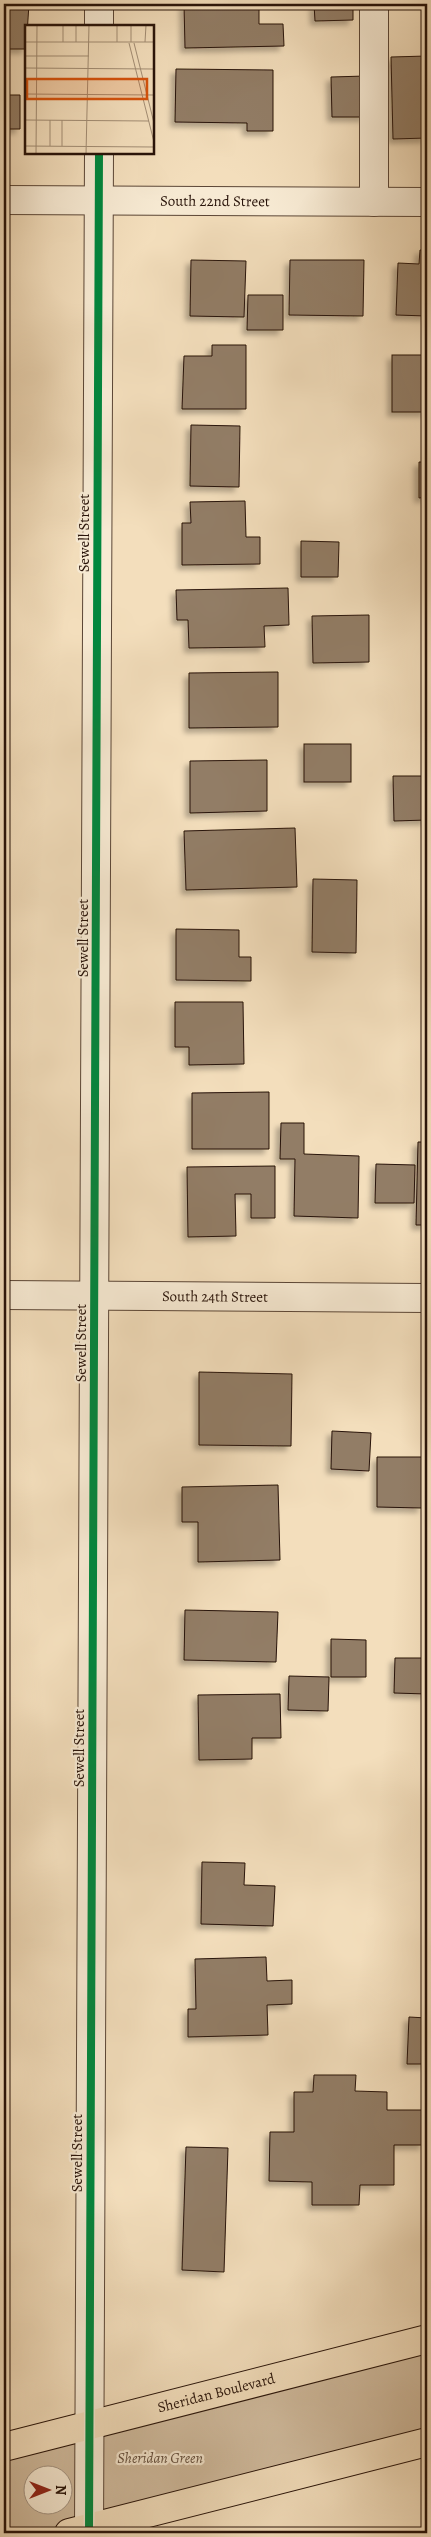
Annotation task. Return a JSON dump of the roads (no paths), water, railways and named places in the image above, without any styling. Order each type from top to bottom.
[{"type":"main road","name":"Sheridan Boulevard","points":[[4,2447],[427,2339]]},
{"type":"main road","points":[[82,2532],[427,2442]]},
{"type":"street","points":[[99,4],[99,25]]},
{"type":"street","points":[[374,4],[374,202]]},
{"type":"street","name":"Sewell Street","points":[[82,2532],[90,2425],[99,154]]},
{"type":"street","name":"South 22nd Street","points":[[4,200],[427,202]]},
{"type":"street","name":"South 24th Street","points":[[4,1295],[427,1298]]},
{"type":"park label","name":"Sheridan Green","points":[[160,2458]]}]
